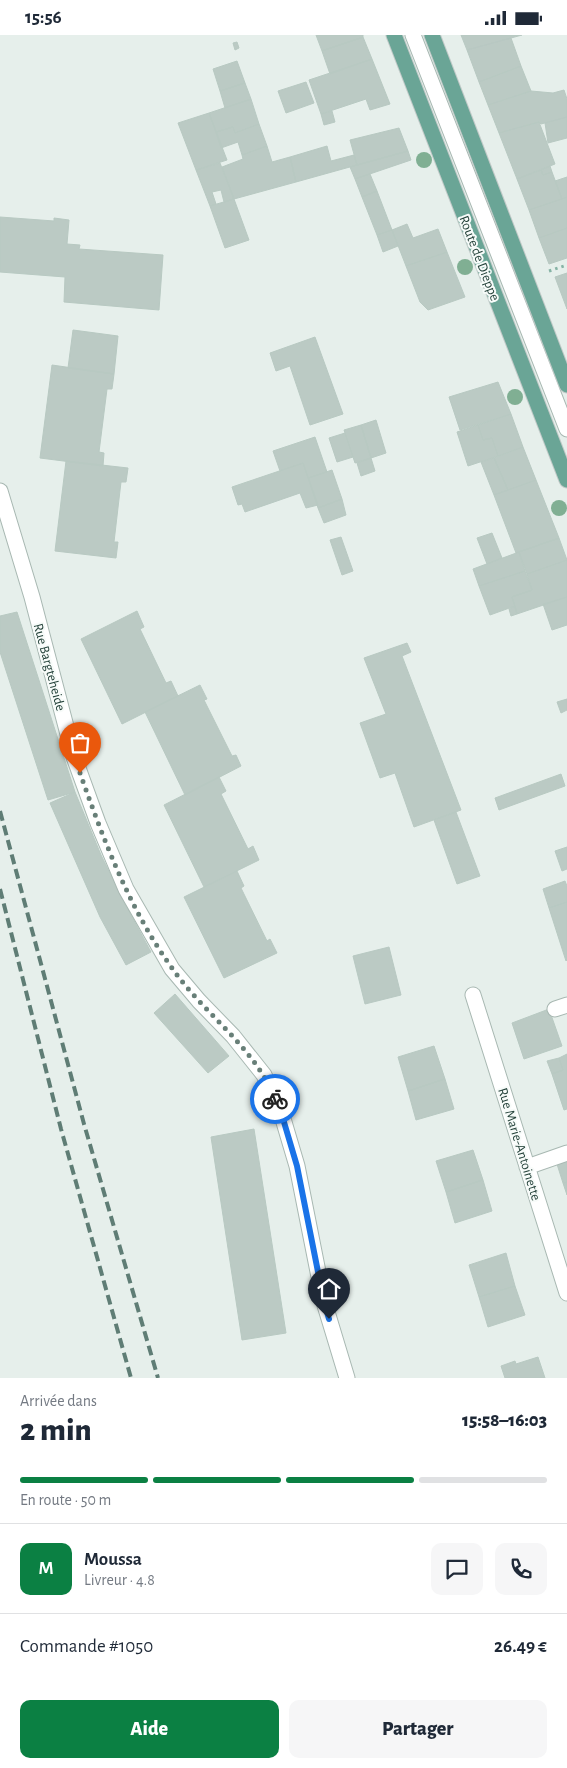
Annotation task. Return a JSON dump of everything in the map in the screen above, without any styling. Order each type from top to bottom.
[{"type":"main road","name":"Route de Dieppe","points":[[394,35],[567,480]]},
{"type":"main road","points":[[432,35],[563,361],[567,385]]},
{"type":"street","points":[[413,35],[567,429]]},
{"type":"street","name":"Rue Bargteheide","points":[[0,491],[32,597],[74,757],[98,823],[126,889],[172,969],[199,1001],[233,1036],[264,1075],[281,1112],[297,1166],[324,1302],[347,1378]]},
{"type":"street","name":"Rue Marie-Antoinette","points":[[473,995],[567,1293]]},
{"type":"street","points":[[528,1167],[567,1153]]},
{"type":"building","points":[[316,35],[363,35],[363,37],[322,51]]},
{"type":"building","points":[[461,35],[522,35],[467,50]]},
{"type":"building","points":[[363,37],[372,59],[330,74],[322,51]]},
{"type":"building","points":[[511,38],[521,66],[479,82],[467,50]]},
{"type":"building","points":[[237,42],[239,48],[235,50],[233,43]]},
{"type":"building","points":[[372,59],[390,104],[370,110],[366,99],[321,114],[309,80]]},
{"type":"building","points":[[237,61],[245,83],[220,91],[213,69]]},
{"type":"building","points":[[521,66],[531,91],[488,105],[479,82]]},
{"type":"building","points":[[306,82],[314,103],[286,113],[278,91]]},
{"type":"building","points":[[245,83],[251,99],[225,108],[220,91]]},
{"type":"building","points":[[564,90],[567,99],[567,117],[541,124],[539,122],[499,133],[488,105],[531,91],[553,93]]},
{"type":"building","points":[[251,99],[259,124],[235,133],[233,127],[216,132],[209,113]]},
{"type":"building","points":[[332,111],[335,122],[324,125],[321,114]]},
{"type":"building","points":[[209,113],[227,160],[196,170],[178,123]]},
{"type":"building","points":[[567,117],[567,138],[548,143],[545,123]]},
{"type":"building","points":[[539,122],[555,164],[517,179],[499,133]]},
{"type":"building","points":[[259,124],[267,146],[242,155],[238,142],[221,148],[216,132],[233,127],[235,133]]},
{"type":"building","points":[[399,128],[408,151],[357,165],[350,140]]},
{"type":"building","points":[[267,146],[272,162],[290,157],[296,182],[234,199],[222,167],[243,159],[242,155]]},
{"type":"building","points":[[327,146],[331,161],[354,155],[357,165],[296,182],[290,157]]},
{"type":"building","points":[[408,151],[411,160],[355,179],[350,167]]},
{"type":"building","points":[[220,163],[234,199],[224,202],[221,190],[212,192],[216,204],[210,206],[196,170]]},
{"type":"building","points":[[550,166],[552,172],[543,175],[541,170]]},
{"type":"building","points":[[541,170],[543,175],[552,172],[562,199],[529,210],[517,179]]},
{"type":"building","points":[[370,174],[377,191],[362,197],[355,179]]},
{"type":"building","points":[[567,177],[567,197],[562,199],[555,181]]},
{"type":"building","points":[[377,191],[392,230],[377,235],[362,197]]},
{"type":"building","points":[[567,197],[567,228],[539,238],[529,210]]},
{"type":"building","points":[[234,199],[249,240],[225,248],[210,206]]},
{"type":"building","points":[[0,217],[54,221],[54,218],[69,220],[67,244],[80,245],[79,249],[163,255],[159,310],[64,302],[65,277],[0,272]]},
{"type":"building","points":[[407,224],[413,238],[438,229],[447,252],[406,266],[392,230]]},
{"type":"building","points":[[567,228],[567,258],[549,264],[539,238]]},
{"type":"building","points":[[392,230],[398,246],[383,252],[377,235]]},
{"type":"building","points":[[447,252],[465,297],[428,310],[420,302],[406,266]]},
{"type":"building","points":[[567,273],[567,309],[555,277]]},
{"type":"building","points":[[73,330],[118,336],[114,374],[68,368]]},
{"type":"building","points":[[315,337],[343,414],[310,425],[290,366],[276,371],[270,353]]},
{"type":"building","points":[[52,365],[114,374],[112,389],[107,389],[99,452],[104,453],[103,466],[40,458]]},
{"type":"building","points":[[498,382],[511,414],[460,430],[449,397]]},
{"type":"building","points":[[511,414],[523,447],[498,456],[492,438],[483,440],[478,425]]},
{"type":"building","points":[[376,420],[386,453],[371,458],[361,425]]},
{"type":"building","points":[[361,425],[371,458],[355,463],[344,430]]},
{"type":"building","points":[[478,425],[483,440],[492,438],[498,456],[468,466],[457,432]]},
{"type":"building","points":[[345,433],[353,457],[337,462],[329,438]]},
{"type":"building","points":[[315,437],[327,472],[308,478],[303,463],[280,471],[273,451]]},
{"type":"building","points":[[523,447],[536,480],[508,490],[494,458]]},
{"type":"building","points":[[371,458],[375,471],[361,476],[357,463]]},
{"type":"building","points":[[494,458],[508,490],[494,495],[481,462]]},
{"type":"building","points":[[66,461],[128,468],[126,482],[121,482],[114,542],[118,542],[116,558],[55,551]]},
{"type":"building","points":[[303,463],[318,505],[306,508],[300,493],[245,512],[242,504],[238,505],[232,487]]},
{"type":"building","points":[[332,470],[342,499],[318,508],[308,478]]},
{"type":"building","points":[[536,480],[559,538],[516,553],[494,495]]},
{"type":"building","points":[[342,499],[346,515],[324,523],[318,508]]},
{"type":"building","points":[[492,533],[502,558],[487,564],[477,538]]},
{"type":"building","points":[[341,537],[353,571],[342,575],[330,540]]},
{"type":"building","points":[[559,538],[567,560],[527,574],[519,552]]},
{"type":"building","points":[[519,552],[525,571],[479,586],[473,569]]},
{"type":"building","points":[[567,560],[567,597],[517,614],[512,597],[532,590],[527,574]]},
{"type":"building","points":[[525,571],[532,590],[512,597],[515,606],[490,615],[479,586]]},
{"type":"building","points":[[567,597],[567,625],[552,630],[543,604]]},
{"type":"building","points":[[515,606],[517,614],[511,616],[509,609]]},
{"type":"building","points":[[137,611],[144,627],[140,629],[166,683],[171,681],[178,696],[122,724],[81,639]]},
{"type":"building","points":[[17,612],[75,792],[48,800],[0,652],[0,616]]},
{"type":"building","points":[[407,643],[411,652],[402,656],[461,810],[414,827],[395,773],[380,778],[360,723],[386,714],[364,658]]},
{"type":"building","points":[[200,685],[207,699],[204,700],[232,756],[236,755],[241,766],[185,795],[145,712]]},
{"type":"building","points":[[567,699],[567,710],[561,713],[557,702]]},
{"type":"building","points":[[561,774],[565,786],[499,810],[495,798]]},
{"type":"building","points":[[219,777],[226,791],[221,794],[248,849],[253,846],[259,860],[204,887],[164,805]]},
{"type":"building","points":[[75,792],[101,855],[151,952],[126,965],[100,917],[50,803]]},
{"type":"building","points":[[456,812],[480,876],[457,884],[434,820]]},
{"type":"building","points":[[567,847],[567,869],[562,871],[555,851]]},
{"type":"building","points":[[237,871],[244,886],[241,888],[267,941],[270,939],[277,953],[224,978],[184,897]]},
{"type":"building","points":[[565,881],[567,886],[567,902],[549,908],[543,889]]},
{"type":"building","points":[[567,902],[567,960],[566,961],[549,908]]},
{"type":"building","points":[[389,947],[401,995],[365,1004],[353,956]]},
{"type":"building","points":[[175,994],[229,1056],[208,1073],[154,1013]]},
{"type":"building","points":[[549,1009],[562,1046],[524,1059],[512,1023]]},
{"type":"building","points":[[434,1046],[445,1079],[408,1091],[398,1057]]},
{"type":"building","points":[[567,1054],[567,1109],[564,1110],[552,1074],[563,1070],[559,1058]]},
{"type":"building","points":[[559,1058],[563,1070],[552,1074],[547,1061]]},
{"type":"building","points":[[445,1079],[454,1109],[416,1120],[408,1091]]},
{"type":"building","points":[[254,1129],[286,1333],[242,1340],[211,1137]]},
{"type":"building","points":[[473,1150],[483,1180],[446,1192],[436,1161]]},
{"type":"building","points":[[567,1157],[567,1182],[563,1183],[556,1161]]},
{"type":"building","points":[[483,1180],[492,1211],[455,1223],[446,1192]]},
{"type":"building","points":[[567,1182],[567,1195],[563,1183]]},
{"type":"building","points":[[506,1253],[515,1286],[479,1297],[469,1265]]},
{"type":"building","points":[[515,1286],[525,1315],[488,1327],[479,1297]]},
{"type":"building","points":[[538,1357],[545,1378],[505,1378],[501,1366],[515,1361],[516,1364]]},
{"type":"railway","points":[[0,811],[84,1124],[158,1378]]},
{"type":"railway","points":[[0,889],[61,1129],[131,1378]]},
{"type":"way so far","points":[[80,773],[98,823],[126,889],[172,969],[199,1001],[233,1036],[264,1075],[275,1099]]},
{"type":"route","points":[[275,1099],[281,1112],[297,1166],[329,1319]]}]
